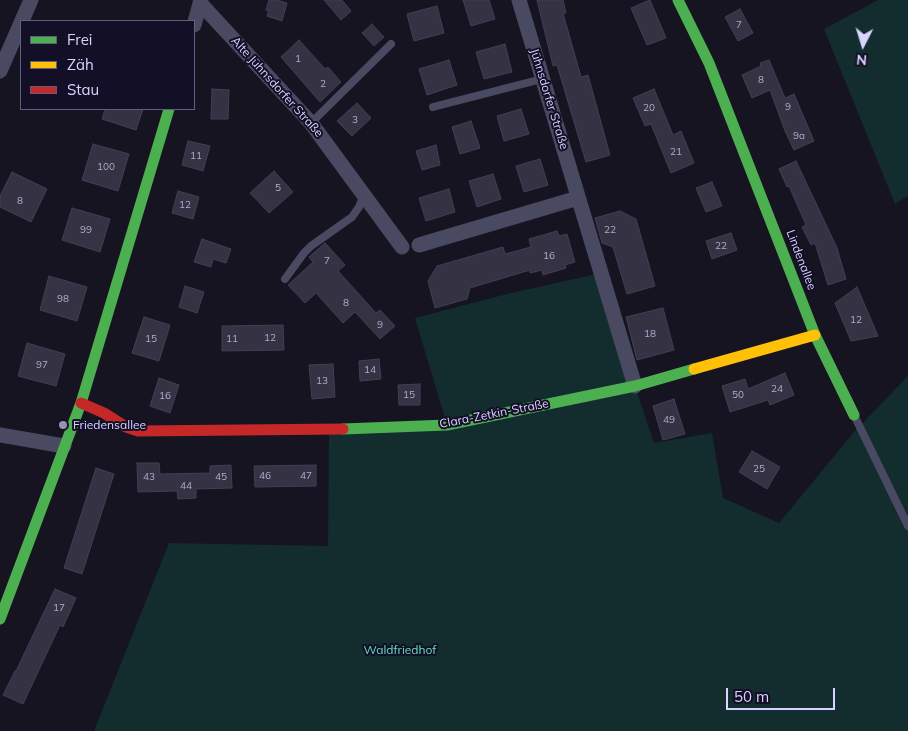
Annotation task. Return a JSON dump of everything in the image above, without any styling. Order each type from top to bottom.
[{"type":"street","points":[[22,20],[31,0]]},
{"type":"street","name":"Jühnsdorfer Straße","points":[[519,0],[635,386]]},
{"type":"street","name":"Lindenallee","points":[[678,0],[709,63],[816,335],[854,415]]},
{"type":"street","points":[[195,22],[201,1]]},
{"type":"street","name":"Alte Jühnsdorfer Straße","points":[[201,1],[311,122],[402,247]]},
{"type":"street","points":[[0,71],[20,25]]},
{"type":"street","points":[[0,619],[81,402],[169,110]]},
{"type":"street","points":[[419,245],[578,198]]},
{"type":"street","name":"Clara-Zetkin-Straße","points":[[81,402],[138,431],[339,429],[447,425],[635,386],[816,335]]},
{"type":"street","points":[[0,435],[64,446]]},
{"type":"lane","points":[[311,122],[391,44]]},
{"type":"lane","points":[[432,107],[542,79]]},
{"type":"lane","points":[[285,279],[311,246],[352,217],[364,195]]},
{"type":"lane","name":"Lindenallee","points":[[854,415],[908,526]]},
{"type":"green space","points":[[878,0],[908,0],[908,196],[895,204],[824,29]]},
{"type":"green space","name":"Waldfriedhof","points":[[601,273],[654,443],[712,433],[723,498],[779,523],[854,432],[908,376],[908,731],[94,731],[169,543],[328,546],[329,429],[447,425],[415,318],[507,294]]},
{"type":"building","points":[[269,0],[287,3],[282,21],[267,16],[269,11],[266,10]]},
{"type":"building","points":[[324,0],[342,0],[351,11],[341,20]]},
{"type":"building","points":[[463,0],[489,0],[495,19],[471,26]]},
{"type":"building","points":[[537,0],[563,0],[566,13],[563,13],[581,77],[588,75],[610,155],[586,162],[557,65],[553,66]]},
{"type":"building","points":[[650,0],[666,38],[647,45],[631,8]]},
{"type":"building","points":[[437,6],[444,33],[414,41],[407,14]]},
{"type":"building","points":[[740,9],[753,33],[738,41],[725,17]]},
{"type":"building","points":[[372,24],[384,37],[374,46],[362,33]]},
{"type":"building","points":[[299,40],[325,69],[328,67],[341,82],[320,102],[281,57]]},
{"type":"building","points":[[505,44],[512,72],[484,79],[476,52]]},
{"type":"building","points":[[449,60],[457,85],[427,95],[419,69]]},
{"type":"building","points":[[769,60],[785,98],[794,94],[814,141],[794,150],[770,90],[752,98],[742,75],[761,66],[760,63]]},
{"type":"building","points":[[212,89],[229,90],[228,119],[211,119]]},
{"type":"building","points":[[654,89],[673,135],[681,131],[694,163],[671,173],[651,124],[645,126],[633,98]]},
{"type":"building","points":[[357,103],[371,118],[352,136],[337,121]]},
{"type":"building","points":[[521,109],[529,134],[504,141],[497,116]]},
{"type":"building","points":[[105,110],[143,110],[136,130],[102,119]]},
{"type":"building","points":[[471,121],[480,148],[460,154],[452,127]]},
{"type":"building","points":[[188,141],[210,146],[203,171],[182,165]]},
{"type":"building","points":[[93,144],[129,154],[118,191],[82,180]]},
{"type":"building","points":[[436,145],[440,165],[422,170],[416,151]]},
{"type":"building","points":[[540,159],[548,185],[524,192],[516,166]]},
{"type":"building","points":[[796,161],[837,248],[846,279],[828,285],[815,243],[811,245],[802,227],[806,225],[789,186],[787,187],[779,169]]},
{"type":"building","points":[[274,171],[293,192],[269,213],[250,193]]},
{"type":"building","points":[[12,172],[47,189],[31,222],[0,207],[0,196]]},
{"type":"building","points":[[493,174],[501,199],[477,207],[469,181]]},
{"type":"building","points":[[712,182],[722,206],[706,212],[696,188]]},
{"type":"building","points":[[449,189],[455,212],[426,221],[419,198]]},
{"type":"building","points":[[178,191],[199,197],[193,219],[172,213]]},
{"type":"building","points":[[72,208],[110,219],[100,252],[62,240]]},
{"type":"building","points":[[620,211],[636,219],[655,286],[627,294],[613,247],[602,243],[595,218]]},
{"type":"building","points":[[557,231],[559,236],[567,234],[575,262],[565,265],[566,268],[543,275],[542,270],[530,273],[530,270],[470,288],[467,299],[435,308],[428,281],[437,266],[503,247],[505,254],[531,247],[529,239]]},
{"type":"building","points":[[731,233],[737,250],[712,259],[706,241]]},
{"type":"building","points":[[202,239],[231,249],[226,263],[213,259],[211,267],[194,262]]},
{"type":"building","points":[[325,243],[345,265],[338,271],[376,313],[380,310],[395,326],[380,339],[355,312],[343,323],[316,293],[305,303],[288,285],[313,262],[309,257]]},
{"type":"building","points":[[49,276],[87,287],[77,321],[40,310]]},
{"type":"building","points":[[185,286],[204,292],[197,313],[179,307]]},
{"type":"building","points":[[857,287],[878,336],[851,341],[835,303]]},
{"type":"building","points":[[663,308],[674,350],[637,360],[626,317]]},
{"type":"building","points":[[144,317],[170,325],[159,361],[132,353]]},
{"type":"building","points":[[283,325],[284,350],[222,351],[222,326]]},
{"type":"building","points":[[27,343],[65,354],[56,386],[18,376]]},
{"type":"building","points":[[379,359],[381,379],[360,381],[359,361]]},
{"type":"building","points":[[333,364],[335,397],[312,399],[309,365]]},
{"type":"building","points":[[785,373],[794,395],[770,405],[768,400],[730,412],[722,386],[745,379],[748,389]]},
{"type":"building","points":[[159,378],[179,385],[170,413],[150,406]]},
{"type":"building","points":[[420,384],[420,405],[399,405],[398,385]]},
{"type":"building","points":[[674,399],[685,434],[663,440],[653,406]]},
{"type":"building","points":[[752,451],[780,467],[767,489],[739,472]]},
{"type":"building","points":[[137,463],[159,463],[160,474],[210,473],[210,466],[231,465],[232,488],[196,489],[196,498],[178,499],[177,491],[138,492]]},
{"type":"building","points":[[316,465],[316,486],[255,487],[254,466]]},
{"type":"building","points":[[96,468],[114,474],[82,574],[64,568]]},
{"type":"building","points":[[55,589],[76,598],[63,627],[60,625],[23,704],[3,695]]},
{"type":"traffic: fast","points":[[678,0],[709,63],[815,335],[854,415]]},
{"type":"traffic: fast","points":[[0,619],[81,403],[169,110]]},
{"type":"traffic: fast","points":[[343,429],[447,425],[635,386],[694,369]]},
{"type":"traffic: slow","points":[[694,369],[815,335]]},
{"type":"traffic: jam","points":[[81,403],[104,413],[126,427],[138,431],[343,429]]},
{"type":"place","name":"Friedensallee","points":[[63,425]]}]
